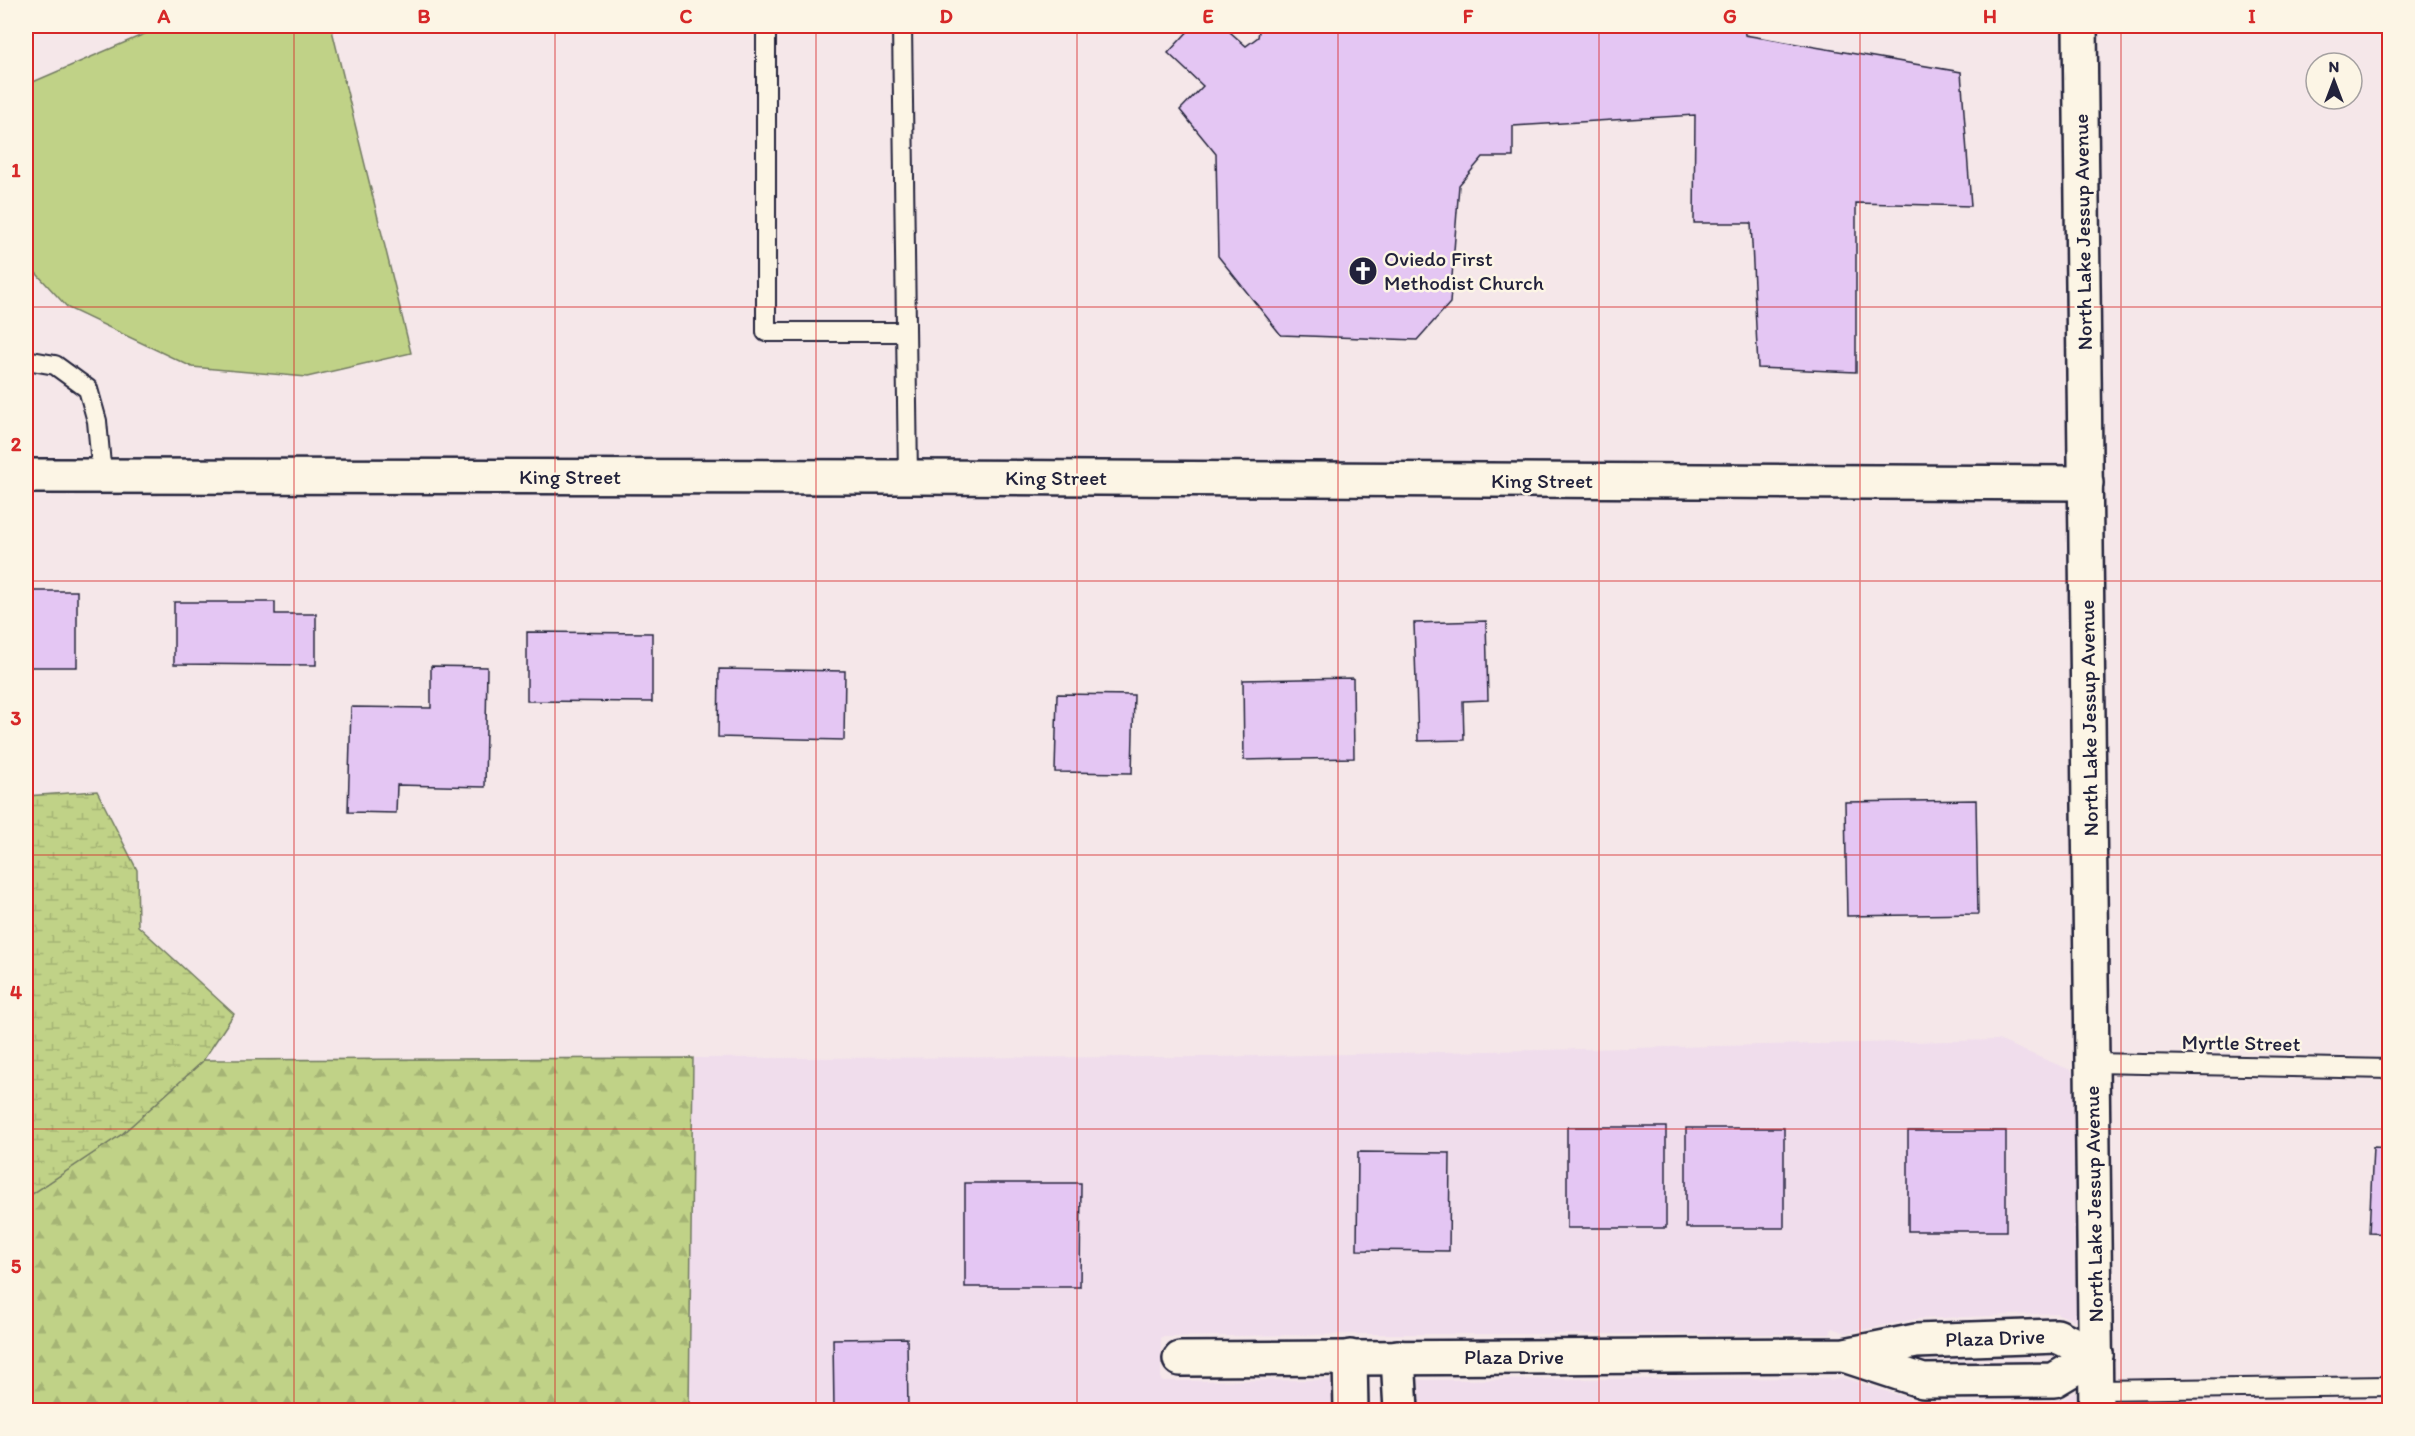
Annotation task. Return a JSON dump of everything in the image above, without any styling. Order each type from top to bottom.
[{"type":"street","name":"North Lake Jessup Avenue","points":[[2080,26],[2096,1400]]},
{"type":"street","name":"King Street","points":[[26,476],[908,477],[2086,483]]},
{"type":"street","name":"Plaza Drive","points":[[1180,1359],[1845,1355],[1916,1341],[2057,1336],[2096,1355]]},
{"type":"street","name":"Plaza Drive","points":[[1845,1355],[1923,1381],[2055,1380],[2096,1355]]},
{"type":"street","points":[[1350,1357],[1351,1410]]},
{"type":"street","points":[[1398,1357],[1401,1410]]},
{"type":"lane","points":[[766,26],[766,332],[906,332]]},
{"type":"lane","points":[[902,26],[908,477]]},
{"type":"lane","points":[[26,360],[55,365],[88,389],[97,421],[102,476]]},
{"type":"lane","name":"Myrtle Street","points":[[2093,1063],[2390,1069]]},
{"type":"lane","points":[[2096,1400],[2390,1386]]},
{"type":"shaded area","points":[[1998,1040],[2073,1071],[2076,1321],[2056,1313],[1916,1319],[1846,1333],[1832,1328],[1830,1334],[1369,1334],[1161,1337],[1161,1381],[1331,1380],[1333,1410],[689,1410],[693,1058],[1214,1057]]},
{"type":"shaded area","points":[[1829,1378],[1830,1381],[1844,1378],[1923,1403],[2054,1402],[2076,1392],[2077,1410],[1420,1410],[1419,1380]]},
{"type":"green space","points":[[163,26],[331,26],[411,353],[307,377],[192,367],[68,308],[26,262],[26,85]]},
{"type":"green space","points":[[97,791],[137,870],[138,926],[234,1014],[202,1062],[122,1134],[26,1198],[26,796]]},
{"type":"green space","points":[[693,1058],[689,1410],[26,1410],[26,1198],[122,1134],[203,1060]]},
{"type":"building","points":[[1193,26],[1223,26],[1246,46],[1258,37],[1260,26],[1744,26],[1745,35],[1961,72],[1971,206],[1856,203],[1856,372],[1758,368],[1751,223],[1694,223],[1695,115],[1513,126],[1513,157],[1483,157],[1459,185],[1450,303],[1417,340],[1281,335],[1218,256],[1216,154],[1180,110],[1203,86],[1168,53]]},
{"type":"building","points":[[26,591],[77,591],[77,667],[26,667]]},
{"type":"building","points":[[174,602],[275,602],[275,614],[316,614],[316,665],[174,664]]},
{"type":"building","points":[[1486,621],[1488,700],[1463,701],[1464,740],[1418,741],[1414,623]]},
{"type":"building","points":[[527,632],[652,633],[652,702],[527,701]]},
{"type":"building","points":[[431,666],[487,667],[485,787],[397,785],[396,813],[348,812],[351,707],[431,708]]},
{"type":"building","points":[[719,669],[845,671],[844,740],[718,737]]},
{"type":"building","points":[[1353,678],[1354,758],[1244,760],[1243,680]]},
{"type":"building","points":[[1057,694],[1134,695],[1132,773],[1055,772]]},
{"type":"building","points":[[1976,800],[1978,914],[1847,916],[1845,802]]},
{"type":"building","points":[[1567,1127],[1666,1127],[1666,1228],[1567,1228]]},
{"type":"building","points":[[1686,1128],[1784,1128],[1784,1228],[1686,1228]]},
{"type":"building","points":[[1908,1131],[2006,1131],[2006,1231],[1908,1231]]},
{"type":"building","points":[[2373,1147],[2390,1148],[2390,1234],[2369,1233]]},
{"type":"building","points":[[1358,1152],[1450,1153],[1449,1251],[1357,1250]]},
{"type":"building","points":[[965,1183],[1081,1183],[1080,1287],[965,1287]]},
{"type":"building","points":[[907,1338],[908,1410],[834,1410],[833,1339]]},
{"type":"place","name":"Oviedo First Methodist Church","points":[[1363,271]]}]
